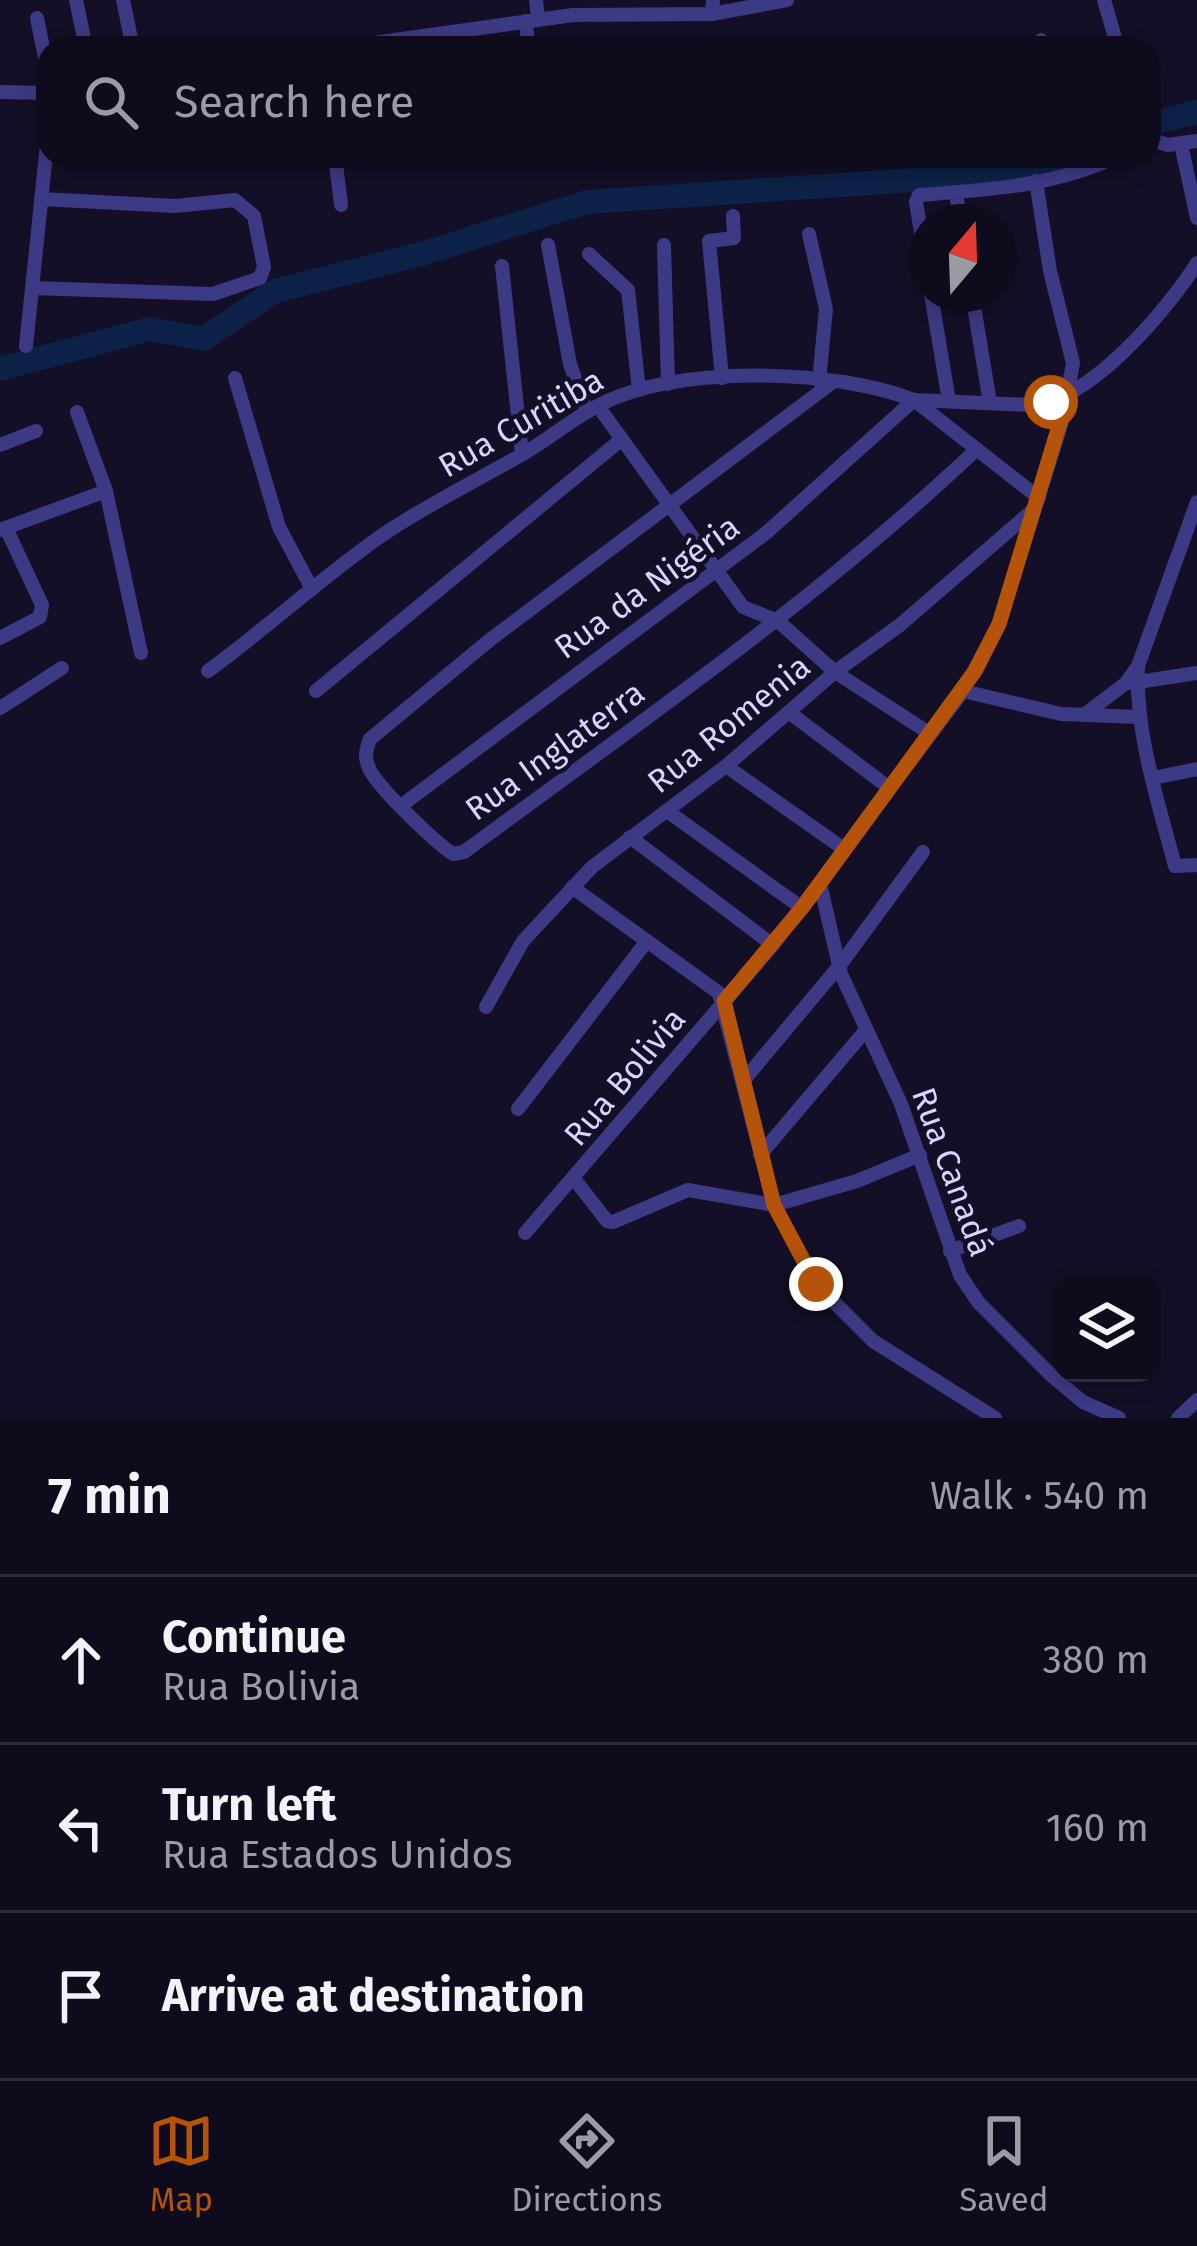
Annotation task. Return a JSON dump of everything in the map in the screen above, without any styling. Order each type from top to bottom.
[{"type":"street","points":[[76,0],[84,36]]},
{"type":"street","points":[[122,0],[130,36]]},
{"type":"street","points":[[530,36],[536,0]]},
{"type":"street","points":[[421,36],[532,20],[787,0]]},
{"type":"street","points":[[1104,0],[1114,36]]},
{"type":"street","points":[[37,18],[41,36]]},
{"type":"street","points":[[0,92],[36,93]]},
{"type":"street","points":[[1161,141],[1197,141]]},
{"type":"street","points":[[1180,144],[1197,218]]},
{"type":"street","points":[[26,346],[44,168]]},
{"type":"street","points":[[336,168],[341,205]]},
{"type":"street","points":[[917,204],[916,198],[1036,181],[1090,168]]},
{"type":"street","name":"Rua Bolivia","points":[[525,1233],[575,1180],[802,908],[963,692],[999,624],[1069,393],[1072,346],[1050,271],[1036,181]]},
{"type":"street","points":[[956,194],[958,204]]},
{"type":"street","points":[[32,288],[213,294],[260,278],[264,267],[254,216],[235,200],[175,206],[41,199]]},
{"type":"street","points":[[722,378],[709,241],[734,238],[733,216]]},
{"type":"street","points":[[809,234],[826,310],[826,382]]},
{"type":"street","points":[[548,244],[570,364],[592,409],[622,439],[743,607],[778,621],[836,672],[929,733]]},
{"type":"street","points":[[664,245],[668,384]]},
{"type":"street","points":[[589,254],[628,290],[639,390]]},
{"type":"street","points":[[914,400],[1040,405],[1069,393],[1149,329],[1197,263]]},
{"type":"street","points":[[502,266],[521,454]]},
{"type":"street","points":[[934,312],[949,401]]},
{"type":"street","points":[[975,312],[990,403]]},
{"type":"street","points":[[235,378],[279,527],[313,590]]},
{"type":"street","name":"Rua Curitiba","points":[[208,671],[413,515],[592,409],[639,390],[722,378],[875,387],[914,400]]},
{"type":"street","name":"Rua Inglaterra","points":[[826,382],[491,639],[370,739],[365,754],[370,770],[439,844],[453,854],[464,852],[778,621],[884,535],[977,449]]},
{"type":"street","points":[[914,400],[1038,503]]},
{"type":"street","name":"Rua da Nigéria","points":[[402,805],[717,571],[914,400]]},
{"type":"street","points":[[77,412],[106,491],[141,653]]},
{"type":"street","points":[[0,445],[36,431]]},
{"type":"street","points":[[316,691],[622,439]]},
{"type":"street","points":[[0,638],[40,617],[42,604],[3,529],[106,491]]},
{"type":"street","points":[[1197,502],[1131,683],[1177,868],[1197,865]]},
{"type":"street","name":"Rua Romenia","points":[[486,1007],[523,941],[572,886],[900,625],[1038,503]]},
{"type":"street","points":[[0,708],[62,668]]},
{"type":"street","points":[[1084,715],[1131,683],[1197,673]]},
{"type":"street","points":[[963,692],[1029,709],[1139,717]]},
{"type":"street","points":[[790,712],[888,787]]},
{"type":"street","points":[[726,766],[844,849]]},
{"type":"street","points":[[1153,778],[1197,770]]},
{"type":"street","points":[[667,811],[802,908]]},
{"type":"street","points":[[630,837],[773,945]]},
{"type":"street","points":[[743,1080],[841,964],[923,852]]},
{"type":"street","name":"Rua Canadá","points":[[820,884],[841,964],[920,1155],[960,1275],[978,1302],[1042,1367],[1083,1402],[1119,1418]]},
{"type":"street","points":[[572,886],[715,989],[724,1001],[774,1205],[802,1262],[843,1315],[873,1341],[994,1418]]},
{"type":"street","points":[[518,1109],[647,940]]},
{"type":"street","points":[[760,1155],[866,1030]]},
{"type":"street","points":[[575,1180],[607,1221],[613,1222],[688,1190],[774,1205],[857,1181],[920,1155]]},
{"type":"street","points":[[950,1251],[1019,1226]]},
{"type":"street","points":[[1178,1418],[1197,1400]]},
{"type":"waterway","points":[[1161,121],[1197,112]]},
{"type":"waterway","points":[[0,369],[150,329],[203,339],[275,291],[421,254],[587,202],[1020,173],[1033,168]]},
{"type":"route","points":[[816,1284],[774,1205],[724,1001],[802,908],[963,692],[988,648],[1069,393],[1051,402]]}]
